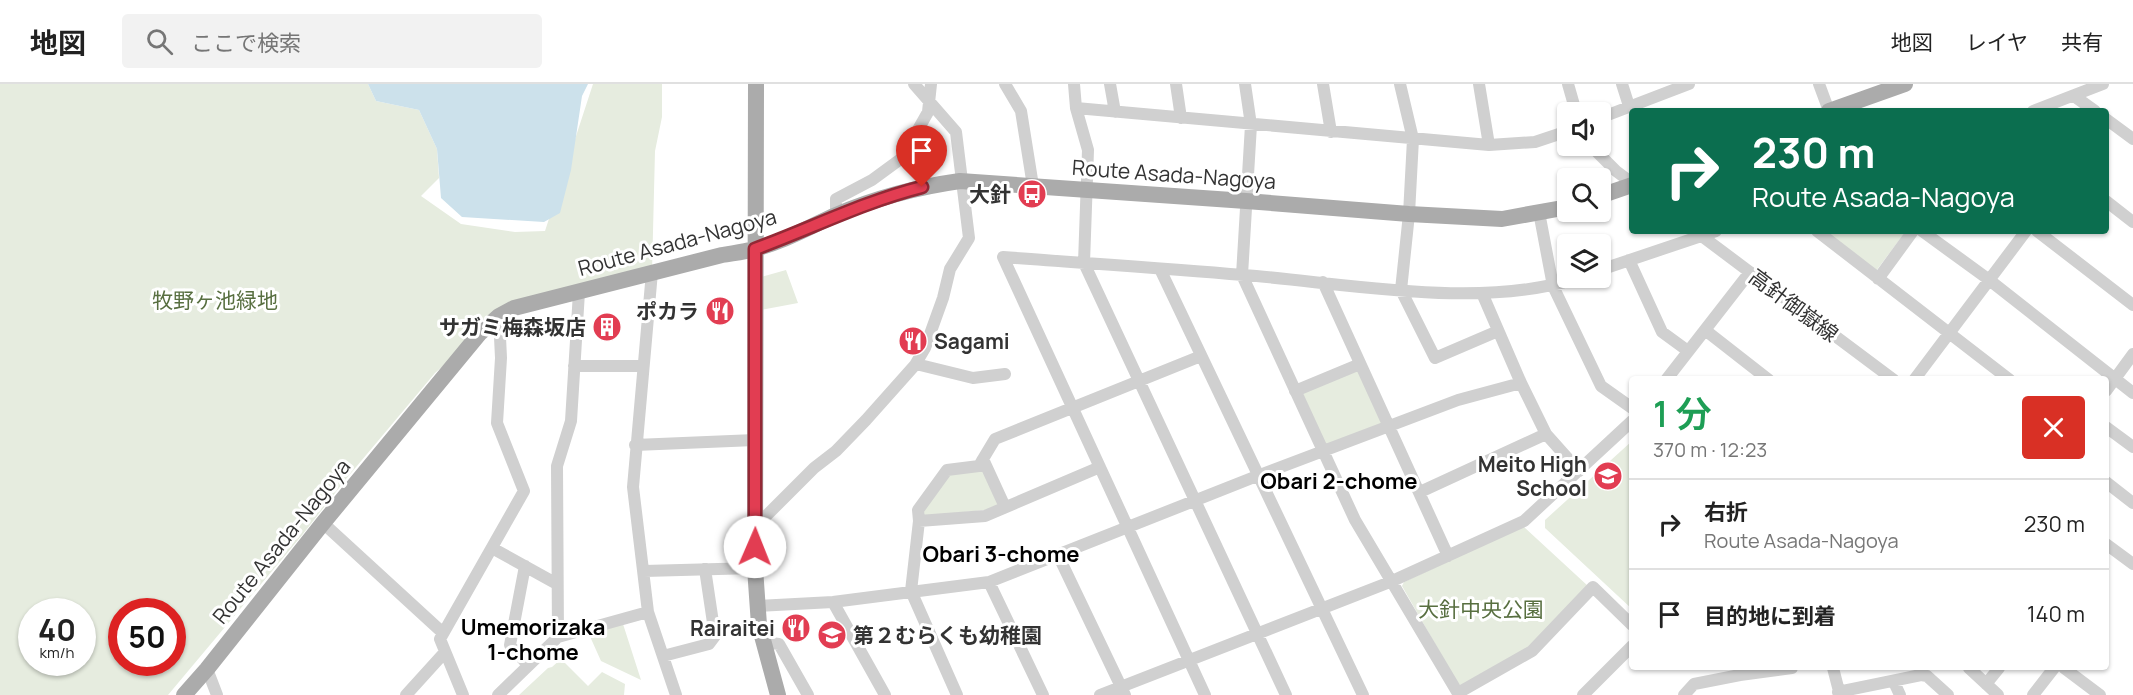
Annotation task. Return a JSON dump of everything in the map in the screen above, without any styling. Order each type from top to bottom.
[{"type":"main road","points":[[756,84],[755,568],[763,642],[778,695]]},
{"type":"main road","points":[[1837,108],[1905,84]]},
{"type":"main road","name":"Route Asada-Nagoya","points":[[184,695],[480,333],[499,316],[514,308],[652,272],[755,249],[891,195],[960,181],[1502,219],[1557,209]]},
{"type":"main road","points":[[1611,192],[1629,185]]},
{"type":"street","points":[[755,527],[866,420],[916,364],[925,348],[943,298],[950,269],[969,238],[960,181],[956,132],[928,103],[914,84]]},
{"type":"street","points":[[836,215],[836,199],[872,180],[902,158],[928,112],[931,84]]},
{"type":"street","points":[[1005,84],[1021,111],[1033,186]]},
{"type":"street","points":[[1074,84],[1076,108],[1088,150],[1084,263],[1286,695]]},
{"type":"street","points":[[1110,84],[1115,112]]},
{"type":"street","points":[[1176,84],[1181,118]]},
{"type":"street","points":[[1245,84],[1251,125],[1242,274],[1355,520],[1459,694],[1532,651],[1593,587],[1629,622]]},
{"type":"street","points":[[1323,84],[1331,132]]},
{"type":"street","points":[[1400,84],[1413,139],[1409,214],[1401,290],[1435,358],[1498,331]]},
{"type":"street","points":[[1479,84],[1489,145]]},
{"type":"street","points":[[1568,84],[1573,102]]},
{"type":"street","points":[[1622,84],[1629,106]]},
{"type":"street","points":[[1611,113],[1668,88],[1689,84]]},
{"type":"street","points":[[1819,84],[1828,108]]},
{"type":"street","points":[[2041,108],[2103,84]]},
{"type":"street","points":[[2074,96],[2091,108]]},
{"type":"street","points":[[1076,108],[1489,145],[1535,142],[1557,135]]},
{"type":"street","points":[[2109,121],[2133,139]]},
{"type":"street","points":[[1601,156],[1629,182]]},
{"type":"street","points":[[2109,203],[2133,222]]},
{"type":"street","points":[[1539,212],[1553,286],[1601,386],[1629,406]]},
{"type":"street","points":[[1611,266],[1695,234]]},
{"type":"street","name":"高針御嶽線","points":[[1699,234],[1889,376]]},
{"type":"street","points":[[1821,234],[2005,376]]},
{"type":"street","points":[[1878,279],[1911,234]]},
{"type":"street","points":[[1926,234],[1988,279],[2133,393]]},
{"type":"street","points":[[1917,376],[2024,234]]},
{"type":"street","points":[[2041,234],[2133,305]]},
{"type":"street","points":[[1205,695],[1003,257],[1242,274],[1401,290],[1482,293],[1557,285]]},
{"type":"street","points":[[1629,260],[1662,332],[1689,351]]},
{"type":"street","points":[[1160,269],[1363,695]]},
{"type":"street","points":[[652,272],[633,487],[648,612],[676,695]]},
{"type":"street","points":[[1669,376],[1749,272]]},
{"type":"street","points":[[1323,282],[1448,556]]},
{"type":"street","points":[[558,637],[557,466],[571,421],[579,292]]},
{"type":"street","points":[[1482,293],[1545,434],[1579,471]]},
{"type":"street","points":[[463,695],[440,639],[524,491],[497,423],[501,358],[499,316]]},
{"type":"street","points":[[1705,330],[1765,376]]},
{"type":"street","points":[[2109,387],[2133,354]]},
{"type":"street","points":[[957,695],[911,591],[919,521],[918,510],[947,470],[979,465],[995,439],[1201,356]]},
{"type":"street","points":[[916,364],[973,378],[1005,374]]},
{"type":"street","points":[[1296,391],[1360,364]]},
{"type":"street","points":[[574,366],[642,366]]},
{"type":"street","points":[[758,606],[832,602],[989,582],[1388,426],[1458,400],[1521,384]]},
{"type":"street","points":[[1101,695],[1123,691],[1190,661],[1390,582],[1524,521],[1629,424]]},
{"type":"street","points":[[2109,429],[2133,447]]},
{"type":"street","points":[[1420,492],[1545,434]]},
{"type":"street","points":[[635,445],[755,440]]},
{"type":"street","points":[[983,459],[1005,507]]},
{"type":"street","points":[[919,521],[985,516],[1100,467]]},
{"type":"street","points":[[2109,484],[2133,503]]},
{"type":"street","points":[[323,523],[443,633]]},
{"type":"street","points":[[2109,546],[2133,564]]},
{"type":"street","points":[[492,548],[557,584]]},
{"type":"street","points":[[1058,555],[1123,691]]},
{"type":"street","points":[[525,566],[510,645],[528,665]]},
{"type":"street","points":[[644,571],[755,568]]},
{"type":"street","points":[[663,656],[709,644],[714,636],[705,569]]},
{"type":"street","points":[[989,582],[1043,695]]},
{"type":"street","points":[[832,602],[885,695]]},
{"type":"street","points":[[498,695],[558,637],[648,612]]},
{"type":"street","points":[[763,642],[779,645],[808,695]]},
{"type":"street","points":[[1583,695],[1629,649]]},
{"type":"street","points":[[406,695],[445,652]]},
{"type":"street","points":[[207,669],[217,695]]},
{"type":"street","points":[[1684,695],[1694,684],[1739,671],[1757,670]]},
{"type":"street","points":[[1833,670],[1839,693],[1927,676],[1948,695]]},
{"type":"street","points":[[1971,670],[1998,695]]},
{"type":"street","points":[[1986,684],[1997,670]]},
{"type":"street","points":[[2033,695],[2052,670]]},
{"type":"street","points":[[2067,670],[2100,695]]},
{"type":"street","points":[[1894,682],[1900,695]]},
{"type":"green space","name":"牧野ヶ池緑地","points":[[0,84],[368,84],[376,101],[419,110],[437,149],[439,178],[421,196],[461,224],[515,232],[545,231],[593,84],[662,84],[662,117],[655,151],[652,272],[498,316],[435,373],[186,674],[186,598],[108,598],[108,676],[184,676],[168,695],[0,695]]},
{"type":"green space","points":[[1828,234],[1904,234],[1876,271]]},
{"type":"green space","points":[[786,270],[798,303],[761,310],[758,278]]},
{"type":"green space","points":[[1358,368],[1382,424],[1326,447],[1302,392]]},
{"type":"green space","name":"Meito High School","points":[[1629,444],[1629,606],[1545,528],[1545,520]]},
{"type":"green space","points":[[984,469],[1000,504],[985,510],[925,516],[923,511],[949,473]]},
{"type":"green space","name":"大針中央公園","points":[[1523,526],[1588,586],[1530,647],[1465,687],[1458,684],[1402,586],[1404,582]]},
{"type":"green space","points":[[623,624],[641,680],[601,661],[588,632]]},
{"type":"green space","points":[[561,659],[588,686],[602,672],[625,684],[624,695],[519,695]]},
{"type":"water","points":[[368,84],[588,84],[582,96],[571,170],[560,213],[544,222],[462,217],[441,198],[437,149],[419,110],[376,101]]},
{"type":"place","name":"大針","points":[[1032,194]]},
{"type":"place","name":"ポカラ","points":[[720,311]]},
{"type":"place","name":"サガミ梅森坂店","points":[[607,327]]},
{"type":"place","name":"Sagami","points":[[913,341]]},
{"type":"place","name":"Meito High School","points":[[1608,476]]},
{"type":"place","name":"Rairaitei","points":[[796,628]]},
{"type":"place","name":"第２むらくも幼稚園","points":[[832,635]]},
{"type":"district","name":"Obari 2-chome","points":[[1339,481]]},
{"type":"district","name":"Obari 3-chome","points":[[1001,554]]},
{"type":"district","name":"Umemorizaka 1-chome","points":[[533,640]]},
{"type":"route","points":[[755,547],[755,249],[790,237],[836,215],[891,195],[922,187]]}]
